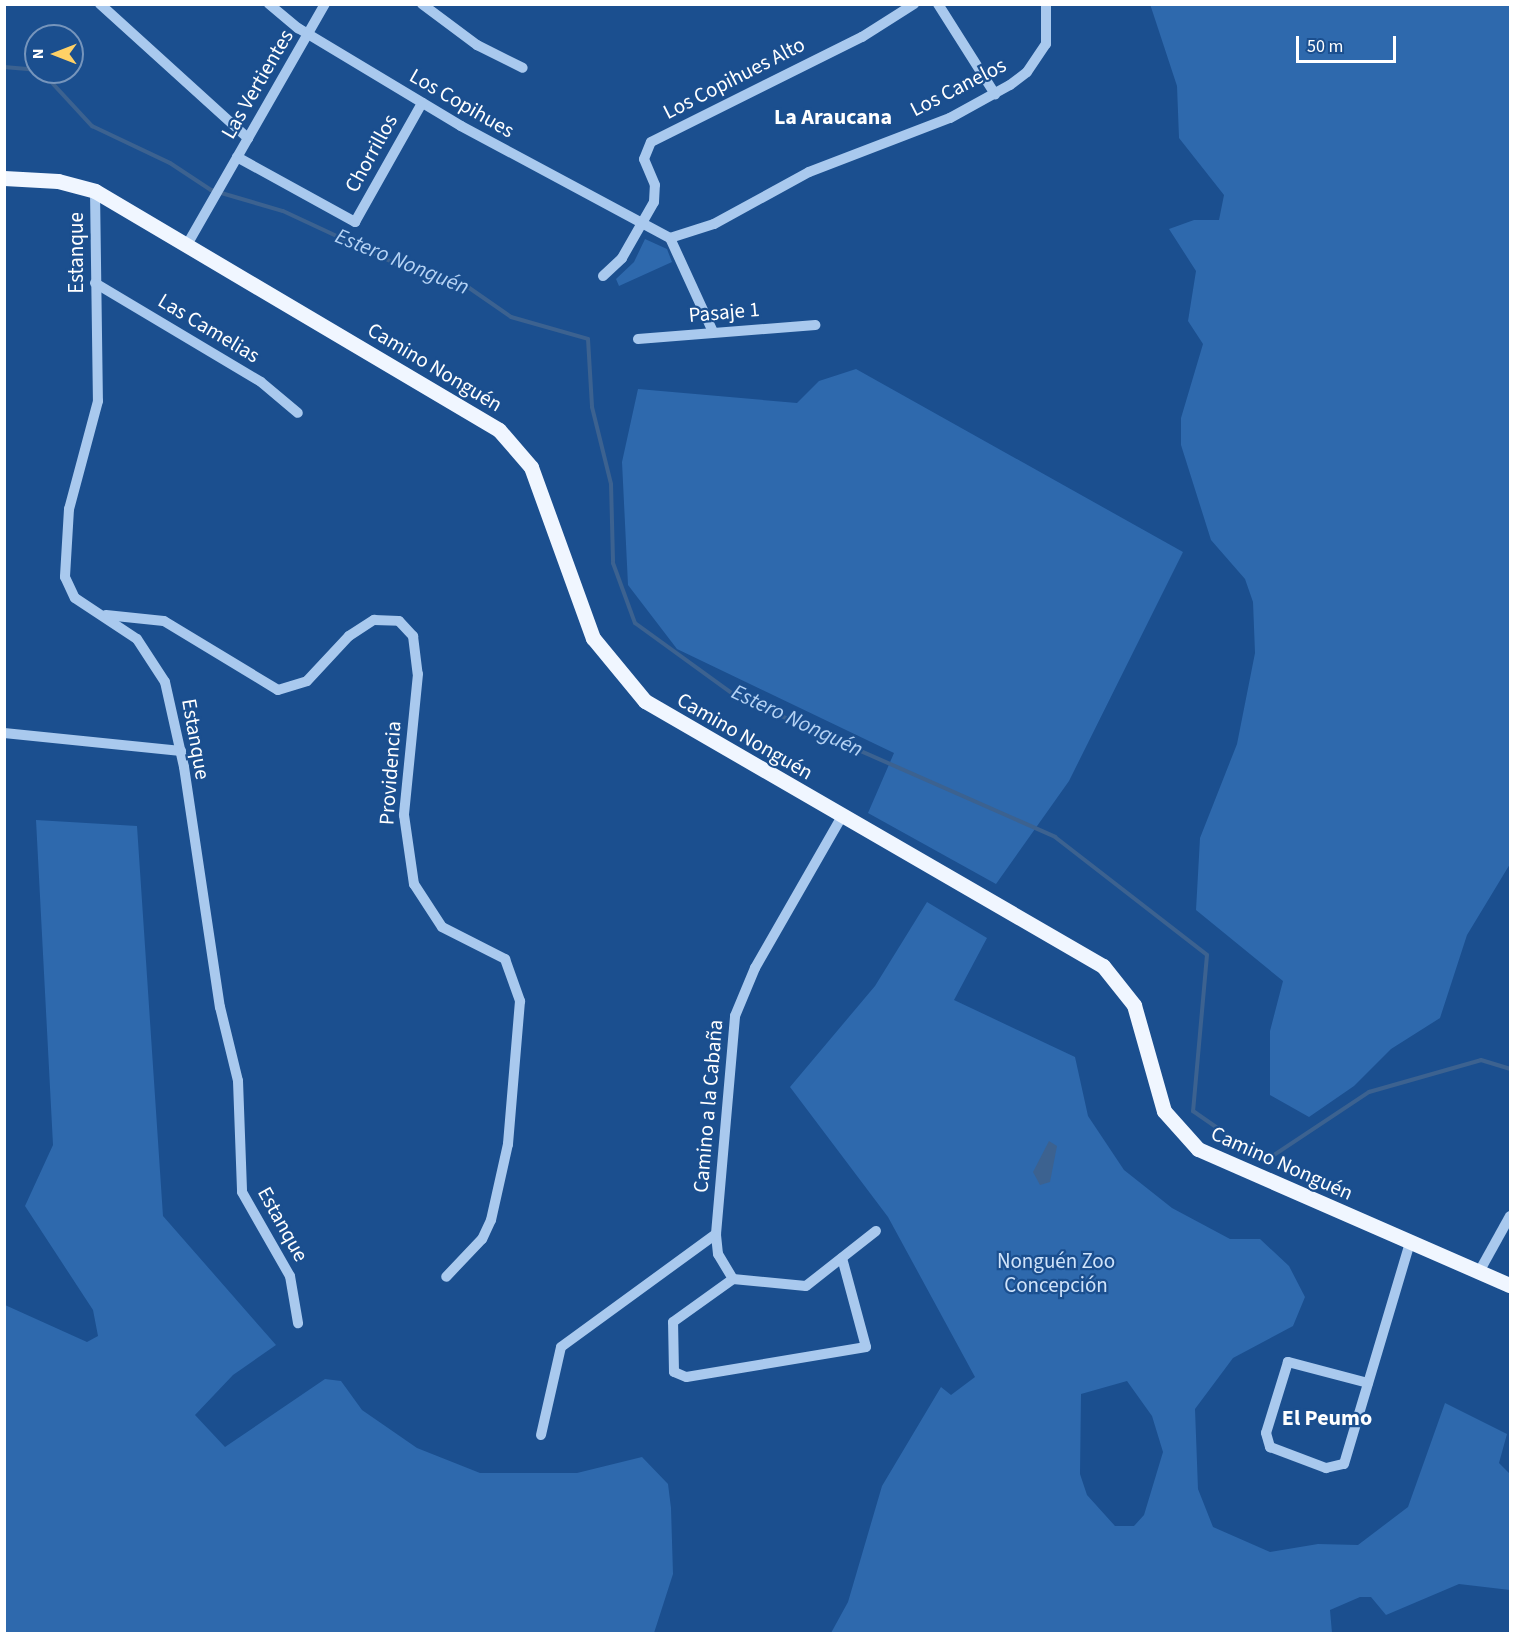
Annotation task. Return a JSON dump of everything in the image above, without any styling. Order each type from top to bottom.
[{"type":"main road","name":"Camino Nonguén","points":[[4,178],[58,181],[95,191],[188,243],[509,439],[535,477],[586,625],[619,674],[673,720],[1113,975],[1138,1016],[1164,1111],[1189,1143],[1410,1243],[1510,1285]]},
{"type":"street","points":[[100,4],[248,138]]},
{"type":"street","name":"Los Copihues","points":[[269,4],[308,34],[422,103],[641,225]]},
{"type":"street","name":"Las Vertientes","points":[[188,243],[325,4]]},
{"type":"street","points":[[422,4],[477,45],[523,68]]},
{"type":"street","name":"Los Copihues Alto","points":[[603,276],[622,258],[657,194],[644,159],[651,142],[862,37],[914,4]]},
{"type":"street","points":[[938,4],[995,94]]},
{"type":"street","name":"Los Canelos","points":[[670,238],[714,224],[809,172],[950,118],[995,94],[1027,72],[1040,56],[1048,31],[1046,4]]},
{"type":"street","name":"Chorrillos","points":[[237,157],[355,222],[422,103]]},
{"type":"street","name":"Estanque","points":[[95,191],[94,283],[98,401],[69,509],[65,569],[75,598],[106,615],[153,658],[165,682],[181,751],[192,850],[238,1081],[242,1191],[290,1276],[298,1323]]},
{"type":"street","points":[[641,225],[670,238],[713,332]]},
{"type":"street","name":"Las Camelias","points":[[94,283],[261,382],[298,413]]},
{"type":"street","name":"Pasaje 1","points":[[638,339],[814,325]]},
{"type":"street","name":"Providencia","points":[[106,615],[164,621],[278,690],[307,681],[349,636],[374,620],[399,621],[413,636],[418,674],[404,815],[414,884],[442,927],[505,959],[520,1001],[508,1144],[491,1220],[482,1239],[446,1277]]},
{"type":"street","points":[[4,733],[181,751]]},
{"type":"street","name":"Camino a la Cabaña","points":[[733,1279],[722,1264],[716,1233],[737,1009],[754,968],[842,816]]},
{"type":"street","points":[[1479,1272],[1510,1216]]},
{"type":"street","points":[[842,1258],[866,1347],[680,1377],[674,1372],[673,1322],[733,1279],[806,1286],[876,1231]]},
{"type":"street","points":[[541,1435],[561,1347],[716,1233]]},
{"type":"street","points":[[1368,1383],[1288,1362],[1266,1433],[1270,1447],[1326,1468],[1344,1464],[1410,1243]]},
{"type":"green space","points":[[1150,4],[1510,5],[1510,864],[1467,935],[1440,1018],[1391,1049],[1354,1086],[1309,1117],[1270,1095],[1270,1031],[1283,981],[1196,910],[1200,838],[1237,744],[1255,653],[1253,602],[1245,579],[1211,540],[1181,445],[1181,418],[1203,344],[1188,321],[1196,271],[1169,229],[1194,220],[1219,220],[1224,195],[1179,138],[1177,86]]},
{"type":"green space","points":[[645,239],[667,249],[672,262],[619,286],[616,279],[634,262]]},
{"type":"green space","points":[[856,369],[1183,552],[1069,781],[996,884],[868,813],[894,753],[677,649],[628,585],[622,462],[638,389],[797,403],[819,381]]},
{"type":"green space","points":[[36,820],[137,826],[163,1216],[276,1345],[233,1375],[195,1415],[225,1447],[325,1379],[341,1381],[362,1410],[417,1448],[480,1473],[577,1473],[642,1457],[668,1484],[671,1508],[673,1574],[654,1633],[5,1633],[5,1305],[87,1342],[98,1336],[93,1310],[25,1206],[53,1145]]},
{"type":"green space","name":"Nonguén Zoo Concepción","points":[[927,902],[987,938],[954,1000],[1075,1057],[1088,1116],[1124,1170],[1172,1208],[1230,1239],[1260,1239],[1289,1266],[1305,1297],[1293,1326],[1233,1358],[1195,1409],[1198,1489],[1213,1527],[1270,1552],[1318,1544],[1358,1545],[1408,1507],[1445,1403],[1507,1434],[1499,1463],[1510,1474],[1510,1590],[1459,1584],[1386,1615],[1371,1597],[1360,1597],[1330,1610],[1332,1633],[831,1633],[848,1602],[882,1486],[941,1387],[951,1395],[975,1377],[888,1217],[790,1087],[875,986]],"holes":[[[1127,1381],[1152,1416],[1163,1452],[1144,1515],[1134,1526],[1115,1526],[1087,1495],[1080,1474],[1081,1394]]]},
{"type":"shaded area","points":[[1049,1141],[1057,1146],[1050,1182],[1040,1185],[1033,1172]]},
{"type":"waterway","name":"Estero Nonguén","points":[[4,67],[24,69]]},
{"type":"waterway","name":"Estero Nonguén","points":[[53,84],[92,126],[170,163],[211,190],[283,211],[401,266],[465,285],[511,317],[588,339],[592,407],[611,484],[613,563],[635,623],[736,696],[1055,837],[1207,955],[1193,1111],[1265,1161],[1369,1092],[1481,1060],[1510,1069]]},
{"type":"district","name":"La Araucana","points":[[833,118]]},
{"type":"district","name":"El Peumo","points":[[1327,1419]]}]
